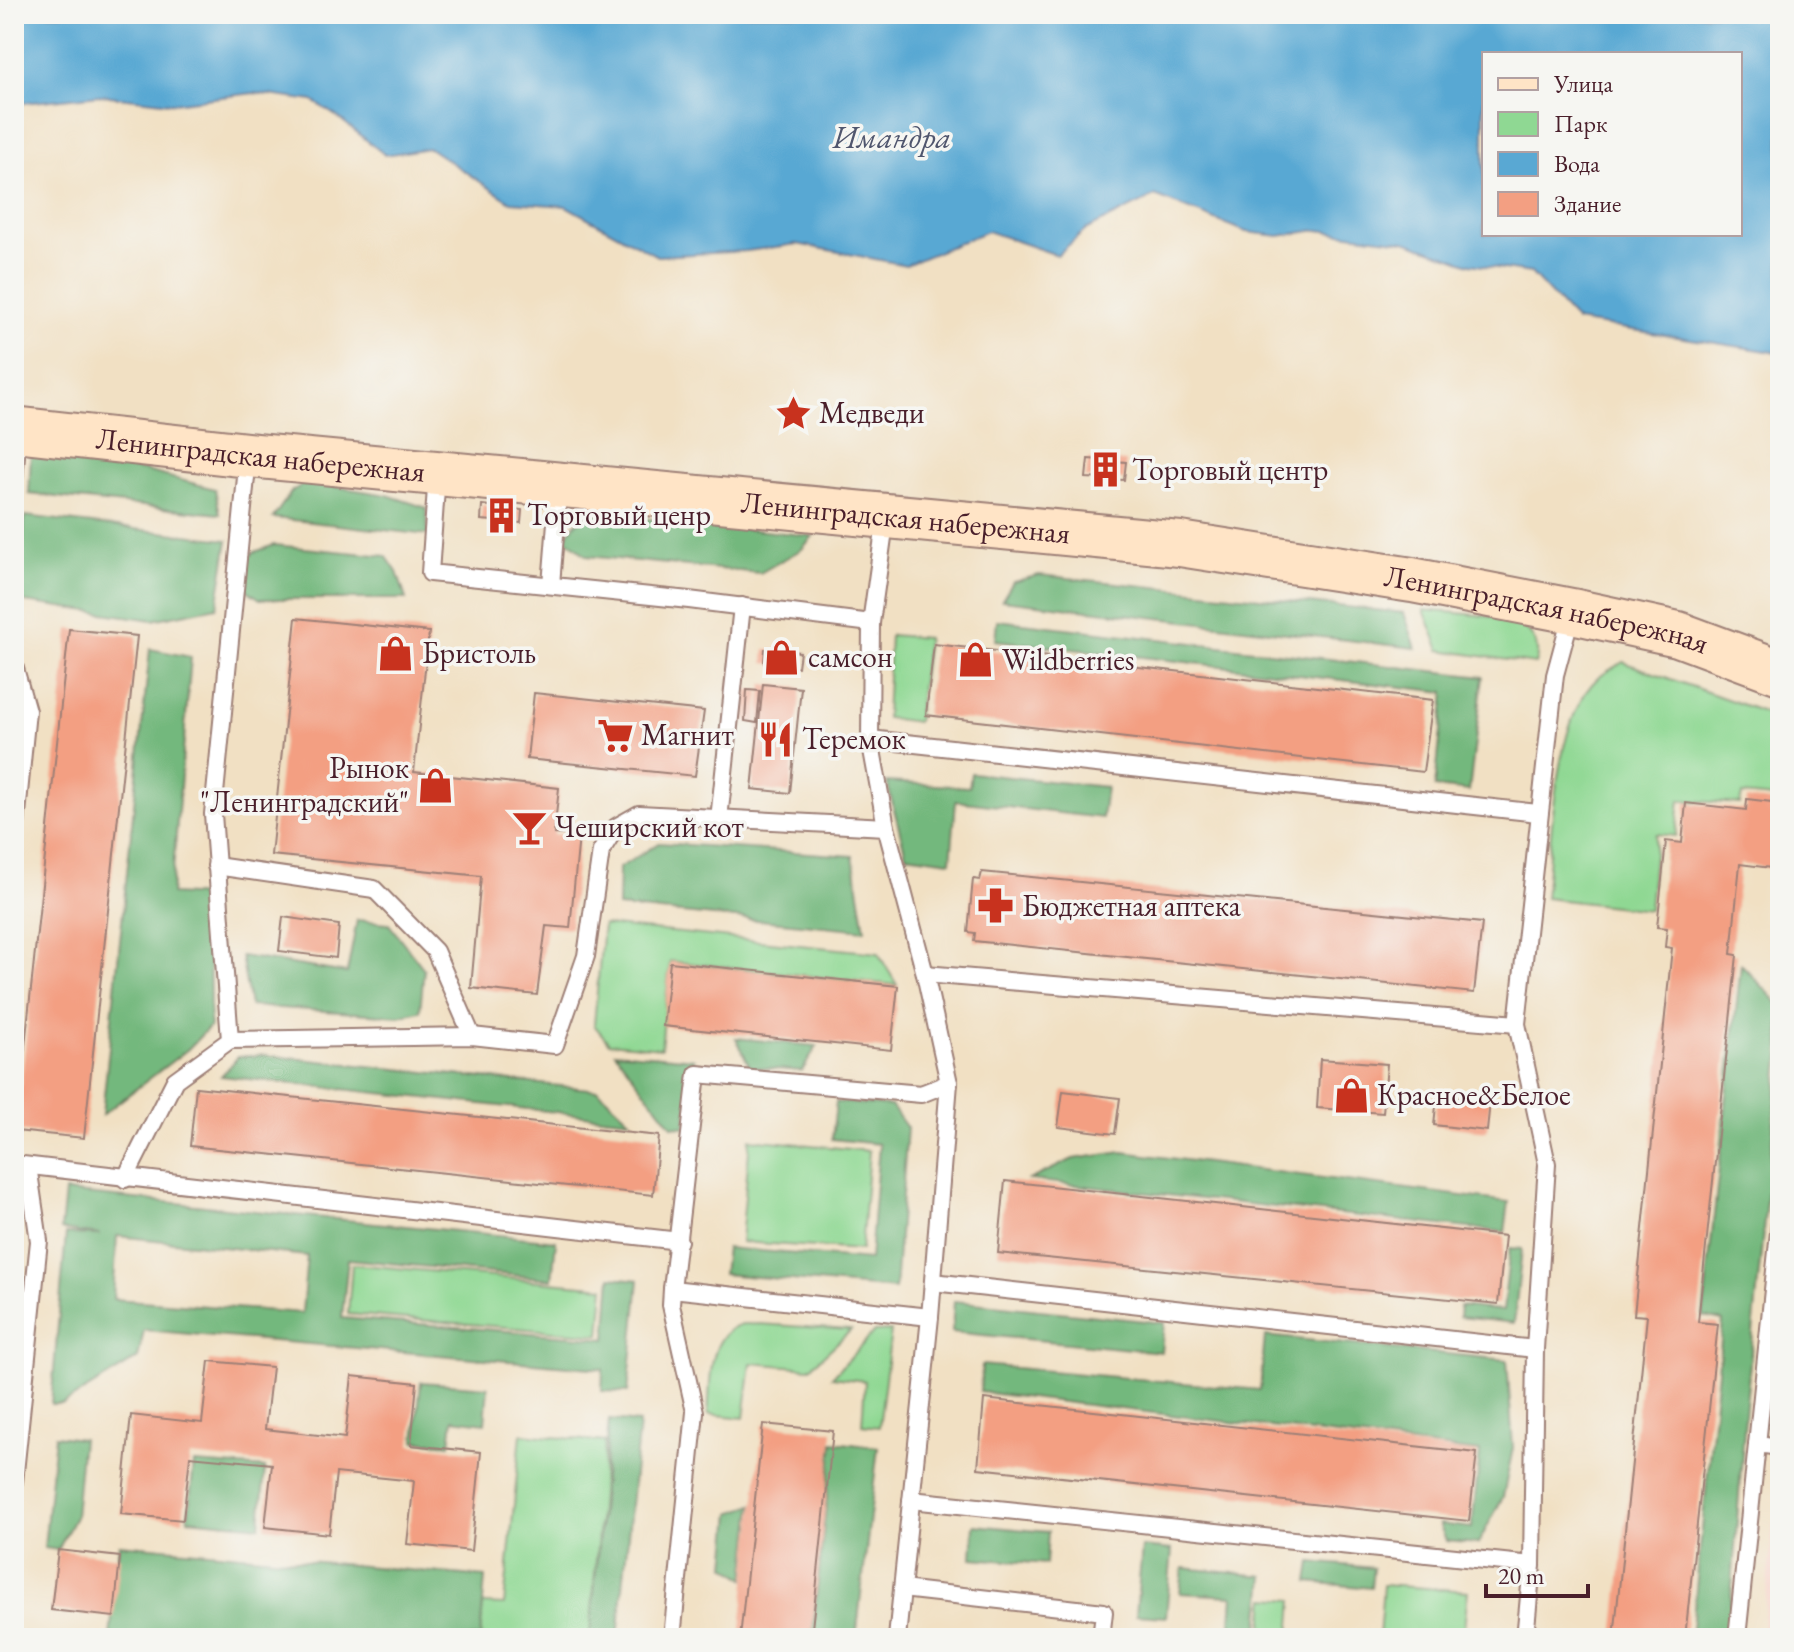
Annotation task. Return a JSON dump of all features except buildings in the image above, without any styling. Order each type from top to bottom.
[{"type":"main road","name":"Ленинградская набережная","points":[[16,429],[248,455],[1180,544],[1424,582],[1572,611],[1678,634],[1780,672]]},
{"type":"lane","points":[[14,479],[16,429]]},
{"type":"lane","points":[[230,1040],[213,814],[248,455]]},
{"type":"lane","points":[[437,472],[430,573],[871,623]]},
{"type":"lane","points":[[551,585],[559,483]]},
{"type":"lane","points":[[886,515],[871,623],[870,739],[886,827],[925,974],[949,1083],[930,1317],[897,1638]]},
{"type":"lane","points":[[719,819],[742,606]]},
{"type":"lane","points":[[1525,1638],[1532,1565],[1535,1349],[1547,1164],[1517,1024],[1555,675],[1572,611]]},
{"type":"lane","points":[[14,665],[20,710],[14,845]]},
{"type":"lane","points":[[870,739],[1538,813]]},
{"type":"lane","points":[[125,1179],[175,1080],[230,1040],[472,1036],[555,1045],[586,956],[601,851],[616,827],[639,814],[886,827]]},
{"type":"lane","points":[[216,866],[374,889],[435,951],[472,1036]]},
{"type":"lane","points":[[925,974],[1517,1024]]},
{"type":"lane","points":[[672,1638],[695,1412],[671,1305],[697,1074],[921,1094],[949,1083]]},
{"type":"lane","points":[[14,1482],[39,1241],[21,1165],[679,1241]]},
{"type":"lane","points":[[1737,1638],[1780,1222]]},
{"type":"lane","points":[[933,1282],[1535,1349]]},
{"type":"lane","points":[[672,1289],[930,1317]]},
{"type":"lane","points":[[1757,1444],[1780,1447]]},
{"type":"lane","points":[[911,1500],[1532,1565]]},
{"type":"lane","points":[[902,1589],[1104,1612],[1101,1638]]},
{"type":"shaded area","points":[[1773,1523],[1780,1524],[1780,1638],[1762,1638]]},
{"type":"green space","points":[[31,452],[142,470],[215,489],[220,514],[29,494]]},
{"type":"green space","points":[[307,482],[387,495],[427,508],[428,535],[273,518],[292,491]]},
{"type":"green space","points":[[591,513],[813,536],[802,549],[760,573],[587,556],[565,538],[575,524]]},
{"type":"green space","points":[[25,516],[228,540],[217,607],[153,620],[17,601]]},
{"type":"green space","points":[[274,545],[386,556],[397,572],[406,599],[260,599],[244,588],[246,555]]},
{"type":"green space","points":[[1039,575],[1404,613],[1416,648],[1002,600],[1013,582]]},
{"type":"green space","points":[[1424,610],[1492,617],[1518,624],[1536,644],[1535,664],[1440,650]]},
{"type":"green space","points":[[997,620],[1483,677],[1469,791],[1435,787],[1445,692],[995,640]]},
{"type":"green space","points":[[890,635],[927,638],[917,722],[886,718]]},
{"type":"green space","points":[[150,649],[191,657],[171,894],[209,896],[210,1026],[188,1049],[102,1115]]},
{"type":"green space","points":[[1623,662],[1780,718],[1773,798],[1742,795],[1740,804],[1680,800],[1676,836],[1656,834],[1649,910],[1545,898],[1557,782],[1571,722],[1582,698],[1597,679]]},
{"type":"green space","points":[[971,773],[1106,787],[1102,818],[956,801],[951,861],[906,855],[887,782],[969,787]]},
{"type":"green space","points":[[659,843],[853,856],[865,930],[618,907],[619,868]]},
{"type":"green space","points":[[357,920],[388,923],[424,969],[420,1011],[399,1016],[250,1006],[241,956],[347,973]]},
{"type":"green space","points":[[603,925],[878,953],[897,985],[670,961],[661,1048],[609,1043],[594,1025]]},
{"type":"green space","points":[[1741,964],[1780,1005],[1780,1059],[1746,1404],[1728,1638],[1691,1638],[1723,1321],[1703,1317]]},
{"type":"green space","points":[[736,1038],[817,1046],[802,1071],[750,1067]]},
{"type":"green space","points":[[615,1052],[694,1059],[685,1127],[672,1126]]},
{"type":"green space","points":[[262,1055],[598,1090],[630,1120],[221,1076],[238,1057]]},
{"type":"green space","points":[[836,1102],[891,1106],[907,1128],[895,1289],[723,1274],[726,1248],[870,1260],[879,1144],[832,1139]]},
{"type":"green space","points":[[750,1139],[869,1151],[861,1250],[741,1242]]},
{"type":"green space","points":[[1123,1152],[1509,1202],[1505,1232],[1029,1180],[1073,1159]]},
{"type":"green space","points":[[65,1192],[556,1241],[552,1279],[348,1259],[342,1318],[606,1339],[611,1277],[639,1280],[628,1392],[602,1391],[603,1369],[144,1330],[138,1358],[63,1404],[51,1404],[66,1234],[100,1235],[61,1230]],"holes":[[[117,1236],[307,1256],[302,1313],[113,1299]]]},
{"type":"green space","points":[[1510,1248],[1522,1249],[1514,1323],[1459,1317],[1460,1306],[1503,1311]]},
{"type":"green space","points":[[352,1264],[604,1287],[600,1335],[348,1314]]},
{"type":"green space","points":[[954,1301],[1164,1323],[1161,1352],[952,1332]]},
{"type":"green space","points":[[1780,1313],[1780,1432],[1769,1431]]},
{"type":"green space","points":[[739,1325],[851,1330],[810,1368],[751,1363],[744,1418],[708,1414],[712,1364],[721,1340],[728,1331]]},
{"type":"green space","points":[[891,1331],[879,1427],[862,1425],[865,1381],[832,1377],[874,1332]]},
{"type":"green space","points":[[1265,1336],[1507,1360],[1513,1448],[1503,1497],[1478,1544],[1446,1541],[1439,1524],[1472,1528],[1480,1452],[980,1392],[982,1365],[1260,1390]]},
{"type":"green space","points":[[421,1382],[488,1387],[485,1423],[453,1419],[450,1444],[415,1441]]},
{"type":"green space","points":[[609,1420],[639,1423],[618,1638],[590,1638]]},
{"type":"green space","points":[[521,1434],[605,1442],[590,1638],[480,1638],[483,1604],[504,1605]]},
{"type":"green space","points":[[55,1436],[82,1439],[75,1517],[58,1550],[44,1548]]},
{"type":"green space","points":[[833,1442],[878,1447],[856,1638],[812,1638]]},
{"type":"green space","points":[[194,1463],[265,1468],[260,1526],[188,1519]]},
{"type":"green space","points":[[753,1505],[745,1579],[726,1566],[731,1513]]},
{"type":"green space","points":[[974,1525],[1048,1532],[1046,1564],[972,1558]]},
{"type":"green space","points":[[119,1544],[485,1577],[480,1638],[110,1638]]},
{"type":"green space","points":[[1142,1547],[1172,1550],[1166,1617],[1136,1615]]},
{"type":"green space","points":[[1311,1562],[1373,1568],[1371,1588],[1308,1582]]},
{"type":"green space","points":[[1183,1568],[1264,1576],[1258,1638],[1230,1636],[1233,1596],[1180,1593]]},
{"type":"green space","points":[[1383,1585],[1468,1591],[1463,1638],[1379,1638]]},
{"type":"green space","points":[[1266,1598],[1293,1600],[1290,1638],[1262,1638]]},
{"type":"water","name":"Имандра","points":[[14,14],[1780,14],[1780,353],[1576,321],[1531,273],[1470,264],[1405,241],[1318,230],[1279,236],[1246,232],[1155,196],[1087,229],[1057,255],[987,231],[906,265],[797,244],[747,251],[657,256],[566,206],[511,202],[429,148],[385,155],[313,101],[254,93],[172,103],[100,95],[14,104]]},
{"type":"place","name":"Медведи","points":[[793,413]]},
{"type":"place","name":"Торговый центр","points":[[1106,470]]},
{"type":"place","name":"Торговый ценр","points":[[501,515]]},
{"type":"place","name":"Бристоль","points":[[396,653]]},
{"type":"place","name":"самсон","points":[[782,657]]},
{"type":"place","name":"Wildberries","points":[[976,660]]},
{"type":"place","name":"Магнит","points":[[615,735]]},
{"type":"place","name":"Теремок","points":[[776,739]]},
{"type":"place","name":"Рынок \"Ленинградский\"","points":[[435,785]]},
{"type":"place","name":"Чеширский кот","points":[[529,827]]},
{"type":"place","name":"Бюджетная аптека","points":[[996,906]]},
{"type":"place","name":"Красное&Белое","points":[[1351,1095]]}]
